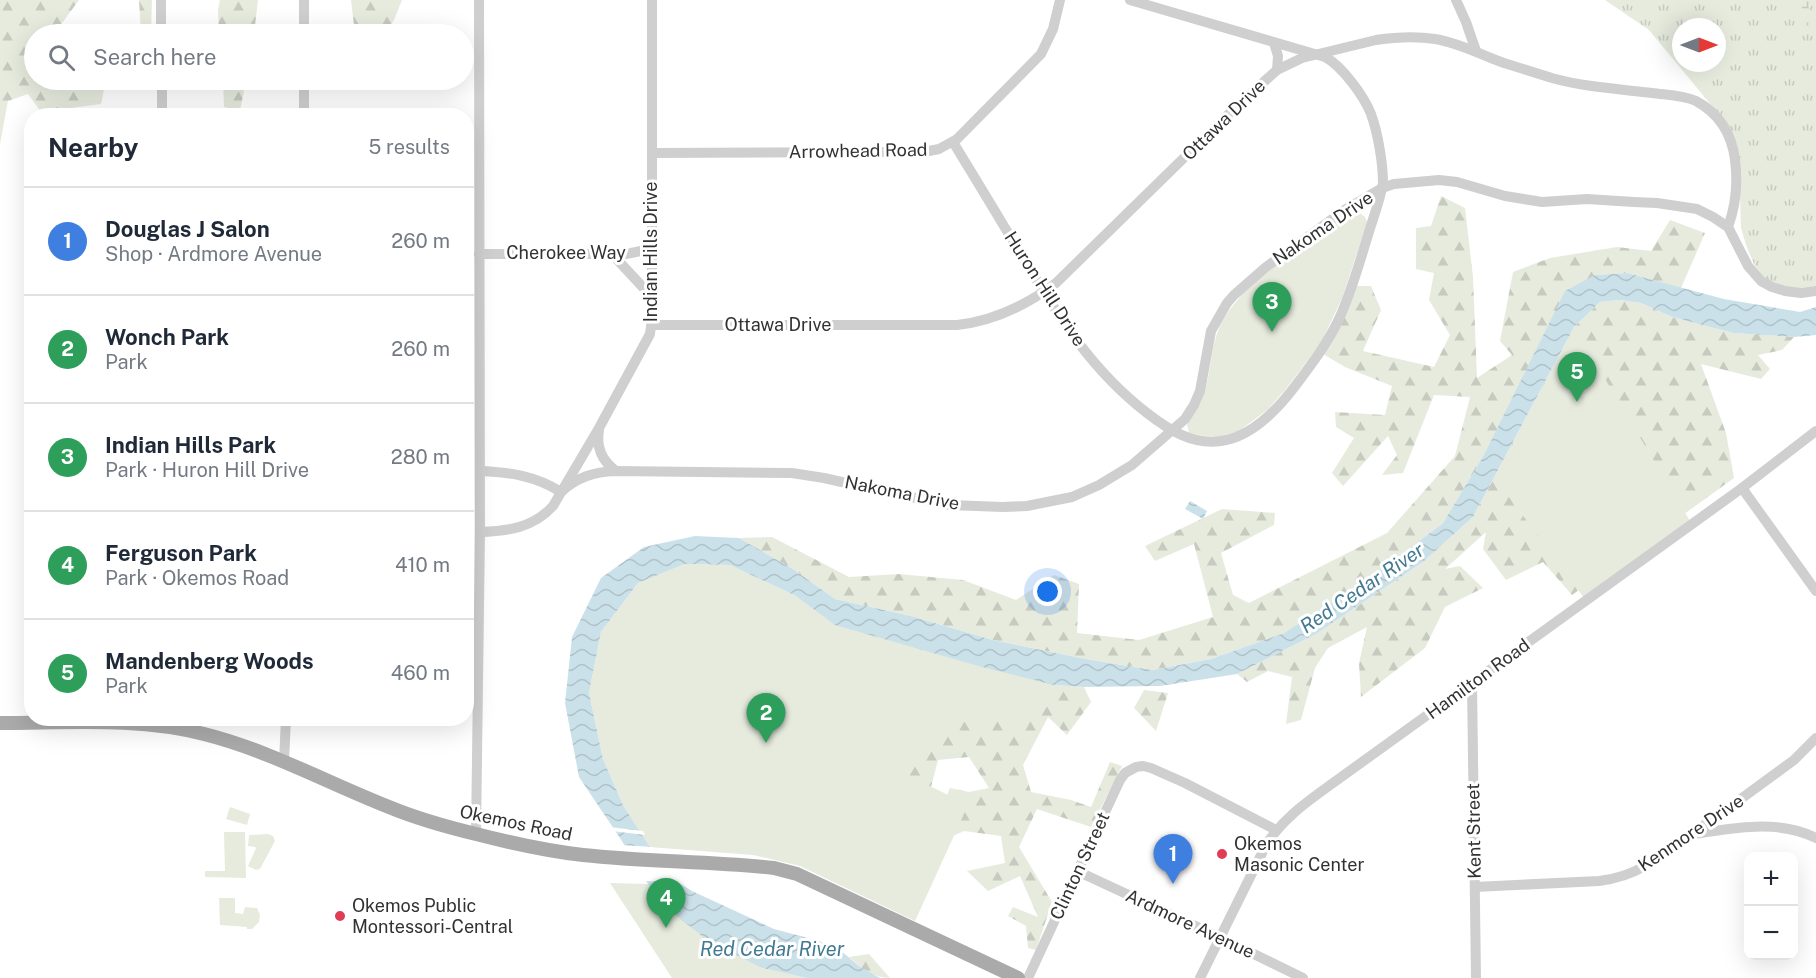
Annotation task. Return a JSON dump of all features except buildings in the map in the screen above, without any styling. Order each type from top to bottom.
[{"type":"main road","name":"Okemos Road","points":[[0,723],[24,723]]},
{"type":"main road","name":"Okemos Road","points":[[169,726],[205,734],[284,762],[390,808],[436,824],[476,834],[548,850],[621,858],[747,865],[774,868],[796,874],[1018,978]]},
{"type":"street","points":[[161,0],[162,24]]},
{"type":"street","points":[[304,0],[304,24]]},
{"type":"street","points":[[476,834],[480,532],[479,0]]},
{"type":"street","name":"Indian Hills Drive","points":[[480,532],[510,530],[527,525],[549,511],[647,342],[652,325],[651,0]]},
{"type":"street","name":"Arrowhead Road","points":[[652,153],[929,151],[944,147],[953,142],[1041,54],[1053,29],[1060,0]]},
{"type":"street","points":[[1130,0],[1318,54]]},
{"type":"street","points":[[1456,0],[1476,51]]},
{"type":"street","name":"Ottawa Drive","points":[[652,325],[957,325],[981,321],[1004,313],[1044,292],[1070,270],[1241,102],[1277,70],[1294,60],[1376,40],[1401,37],[1436,39],[1454,43],[1554,79],[1679,96],[1702,105],[1718,120],[1733,143],[1737,172],[1736,190],[1734,208],[1728,227]]},
{"type":"street","points":[[1274,43],[1278,56],[1277,70]]},
{"type":"street","name":"Huron Hill Drive","points":[[953,142],[1070,333],[1100,370],[1141,409],[1172,431],[1186,438],[1208,442],[1236,438],[1262,421],[1291,392],[1339,319],[1360,262],[1382,188],[1382,171],[1374,123],[1369,111],[1341,68],[1332,60],[1318,54]]},
{"type":"street","points":[[162,90],[162,108]]},
{"type":"street","points":[[304,90],[304,108]]},
{"type":"street","name":"Nakoma Drive","points":[[561,492],[572,483],[589,475],[616,471],[792,473],[949,505],[1027,506],[1072,496],[1099,485],[1132,465],[1185,419],[1197,398],[1211,331],[1227,303],[1254,277],[1315,231],[1359,200],[1382,188],[1394,184],[1439,180],[1457,182],[1505,196],[1542,202],[1587,199],[1657,203],[1697,210],[1728,227]]},
{"type":"street","points":[[1728,227],[1752,272],[1761,281],[1785,291],[1801,293],[1816,291]]},
{"type":"street","name":"Cherokee Way","points":[[479,254],[632,254],[651,249]]},
{"type":"street","points":[[612,254],[652,297]]},
{"type":"street","points":[[599,428],[598,442],[602,455],[616,471]]},
{"type":"street","name":"Hamilton Road","points":[[1200,978],[1257,861],[1276,830],[1288,817],[1816,432]]},
{"type":"street","points":[[480,471],[529,477],[544,482],[561,492]]},
{"type":"street","points":[[1742,488],[1816,591]]},
{"type":"street","name":"Kent Street","points":[[1472,683],[1476,978]]},
{"type":"street","points":[[284,762],[286,726]]},
{"type":"street","name":"Kenmore Drive","points":[[1475,887],[1599,881],[1618,878],[1646,866],[1794,760],[1816,738]]},
{"type":"street","name":"Clinton Street","points":[[1028,978],[1120,780],[1130,769],[1143,766],[1151,768],[1276,830]]},
{"type":"street","points":[[1723,812],[1722,819],[1730,828],[1770,826],[1788,828],[1816,838]]},
{"type":"street","points":[[1692,834],[1736,828]]},
{"type":"street","name":"Ardmore Avenue","points":[[1077,872],[1220,937],[1303,978]]},
{"type":"green space","points":[[0,0],[79,0],[61,24],[24,24],[24,90],[104,90],[101,104],[71,108],[38,108],[28,94],[8,101],[0,144]]},
{"type":"green space","points":[[139,0],[152,0],[151,24],[140,24]]},
{"type":"green space","points":[[220,0],[258,0],[255,24],[219,24]]},
{"type":"green space","points":[[351,0],[402,0],[391,24],[354,24]]},
{"type":"green space","points":[[1605,0],[1816,0],[1816,286],[1781,287],[1764,278],[1754,264],[1741,228],[1739,162],[1731,129],[1684,72],[1726,72],[1726,18],[1672,18],[1672,58],[1649,30]]},
{"type":"green space","points":[[1806,0],[1812,0],[1808,7],[1815,16],[1813,23],[1808,26],[1802,25],[1799,18],[1799,12]]},
{"type":"green space","points":[[223,90],[244,90],[241,108],[224,107]]},
{"type":"green space","points":[[1441,196],[1465,208],[1473,277],[1477,378],[1512,355],[1500,341],[1513,272],[1550,258],[1617,247],[1651,251],[1670,220],[1705,233],[1681,288],[1627,273],[1595,275],[1443,523],[1375,574],[1284,633],[1211,659],[1152,670],[1086,659],[993,640],[911,616],[835,599],[793,569],[739,538],[772,537],[849,577],[899,574],[963,580],[1016,600],[1054,575],[1079,584],[1077,633],[1139,640],[1213,617],[1194,544],[1155,561],[1145,546],[1222,509],[1275,513],[1274,525],[1221,553],[1233,595],[1249,603],[1387,533],[1455,456],[1470,397],[1434,395],[1403,473],[1382,475],[1397,455],[1388,436],[1343,486],[1332,473],[1354,438],[1336,427],[1335,412],[1385,415],[1392,386],[1345,367],[1323,354],[1357,286],[1371,286],[1381,310],[1363,351],[1434,367],[1450,335],[1429,300],[1434,273],[1416,269],[1416,228],[1431,226]]},
{"type":"green space","points":[[1357,211],[1365,217],[1367,222],[1343,296],[1321,343],[1267,410],[1239,431],[1218,437],[1189,433],[1187,424],[1203,396],[1217,332],[1231,308],[1260,277],[1295,250],[1347,215]]},
{"type":"green space","points":[[1619,300],[1641,303],[1672,317],[1733,333],[1794,337],[1782,350],[1758,355],[1770,369],[1761,379],[1701,364],[1726,433],[1734,478],[1572,595],[1543,562],[1506,580],[1483,549],[1486,532],[1445,569],[1460,566],[1483,588],[1445,607],[1425,648],[1361,697],[1359,663],[1367,627],[1328,648],[1315,668],[1301,720],[1286,724],[1292,677],[1268,671],[1247,682],[1237,674],[1316,634],[1423,562],[1473,517],[1574,327],[1600,302]]},
{"type":"green space","points":[[1574,327],[1690,521],[1584,598],[1495,478]]},
{"type":"green space","points":[[685,564],[730,565],[796,596],[835,625],[1054,685],[1039,715],[955,723],[944,727],[906,774],[968,805],[915,921],[800,866],[753,855],[649,847],[623,805],[603,759],[589,693],[601,632],[638,583]]},
{"type":"green space","points":[[796,596],[1054,685],[1084,687],[1091,702],[1067,735],[1048,717],[1023,765],[1031,792],[1071,800],[1091,807],[1110,762],[1122,766],[1091,827],[1037,809],[1019,847],[1052,902],[1036,950],[1028,948],[1026,926],[1008,916],[1013,907],[1038,917],[1020,876],[988,891],[967,871],[1005,863],[1001,836],[964,831],[924,849],[950,788],[969,792],[989,788],[969,757],[938,760],[916,845]]},
{"type":"green space","points":[[1144,690],[1168,693],[1156,731],[1134,708]]},
{"type":"green space","points":[[230,807],[250,814],[247,825],[226,819]]},
{"type":"green space","points":[[224,832],[245,832],[246,878],[205,877],[205,871],[225,871]]},
{"type":"green space","points":[[249,835],[273,836],[275,841],[260,869],[256,870],[248,866],[256,848],[248,846]]},
{"type":"green space","points":[[610,883],[648,884],[659,902],[762,968],[807,978],[672,978]]},
{"type":"green space","points":[[219,898],[235,898],[235,913],[243,914],[245,907],[257,908],[260,915],[259,922],[252,929],[220,925]]},
{"type":"green space","points":[[869,954],[890,978],[868,972],[849,957]]},
{"type":"water","name":"Red Cedar River","points":[[1627,273],[1724,299],[1800,312],[1816,307],[1816,335],[1794,337],[1733,333],[1672,317],[1641,303],[1619,300],[1600,302],[1574,327],[1473,517],[1423,562],[1316,634],[1237,674],[1160,686],[1054,685],[835,625],[796,596],[730,565],[685,564],[638,583],[601,632],[589,693],[603,759],[623,805],[668,876],[692,891],[774,929],[819,941],[840,950],[859,966],[880,978],[807,978],[762,968],[707,940],[659,902],[579,777],[565,703],[572,637],[601,578],[644,547],[695,536],[739,538],[793,569],[835,599],[911,616],[993,640],[1152,670],[1211,659],[1284,633],[1375,574],[1443,523],[1484,455],[1565,291],[1595,275]]},
{"type":"water","points":[[1190,501],[1207,511],[1203,519],[1185,509]]},
{"type":"pier","points":[[609,827],[643,831],[645,835],[612,831]]},
{"type":"pier","points":[[621,845],[653,847],[670,873],[684,882],[643,881]]},
{"type":"place","name":"Indian Hills Park","points":[[1272,332]]},
{"type":"place","name":"Mandenberg Woods","points":[[1577,402]]},
{"type":"place","name":"Wonch Park","points":[[766,743]]},
{"type":"place","name":"Okemos Masonic Center","points":[[1222,854]]},
{"type":"place","name":"Douglas J Salon","points":[[1173,884]]},
{"type":"place","name":"Okemos Public Montessori-Central","points":[[340,916]]},
{"type":"place","name":"Ferguson Park","points":[[666,928]]}]
